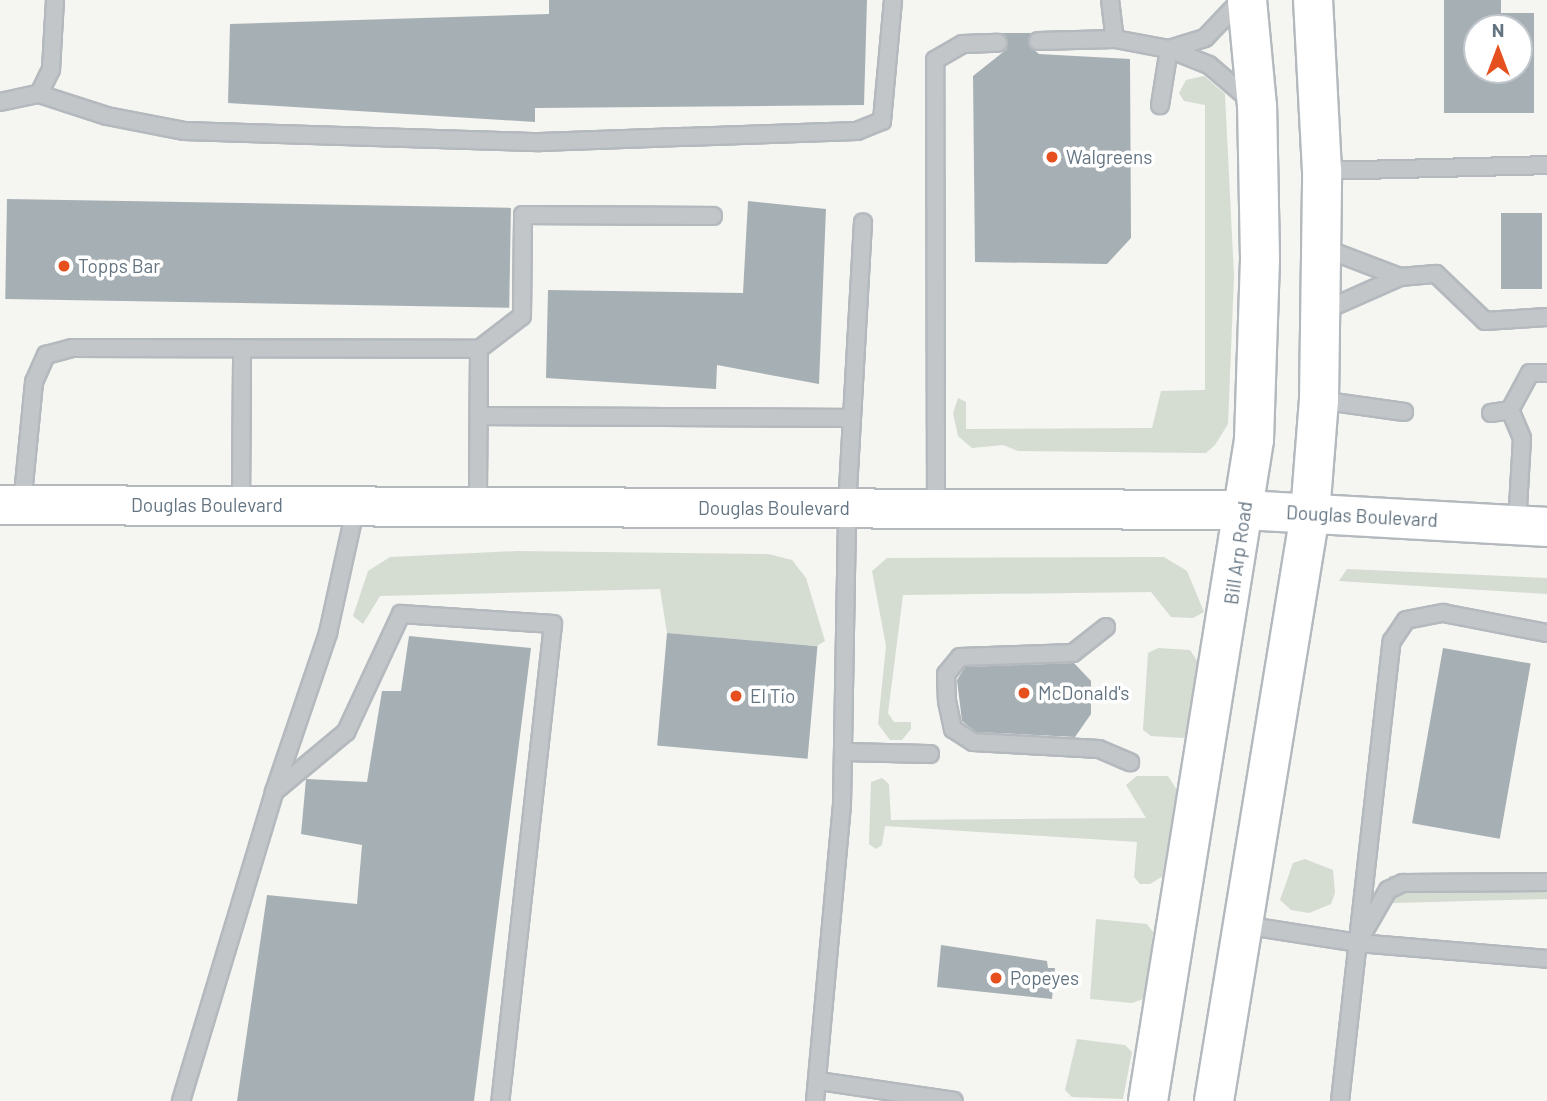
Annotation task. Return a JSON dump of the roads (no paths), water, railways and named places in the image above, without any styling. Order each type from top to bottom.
[{"type":"main road","name":"Bill Arp Road","points":[[1148,1101],[1245,510],[1259,349],[1257,106],[1247,0]]},
{"type":"main road","points":[[1213,1101],[1310,514],[1319,400],[1322,171],[1313,0]]},
{"type":"main road","name":"Douglas Boulevard","points":[[11,505],[1245,510],[1532,526]]},
{"type":"lane","points":[[39,94],[51,69],[55,0]]},
{"type":"lane","points":[[0,102],[39,94],[107,116],[184,131],[540,142],[857,131],[882,121],[893,0]]},
{"type":"lane","points":[[1110,0],[1115,39]]},
{"type":"lane","points":[[1169,49],[1205,38],[1241,0]]},
{"type":"lane","points":[[1038,41],[1115,39],[1169,49],[1209,65],[1257,106]]},
{"type":"lane","points":[[936,509],[935,60],[962,44],[998,43]]},
{"type":"lane","points":[[1160,105],[1169,49]]},
{"type":"lane","points":[[1322,171],[1547,165]]},
{"type":"lane","points":[[11,505],[34,382],[46,355],[72,348],[479,349],[522,316],[523,215],[713,216]]},
{"type":"lane","points":[[815,1101],[819,1081],[843,752],[847,508],[863,222]]},
{"type":"lane","points":[[1321,247],[1400,277]]},
{"type":"lane","points":[[1320,313],[1400,277],[1436,274],[1485,321],[1547,317]]},
{"type":"lane","points":[[241,506],[242,349]]},
{"type":"lane","points":[[478,507],[479,349]]},
{"type":"lane","points":[[1510,410],[1530,373],[1547,373]]},
{"type":"lane","points":[[1319,400],[1404,412]]},
{"type":"lane","points":[[1491,413],[1510,410]]},
{"type":"lane","points":[[1510,410],[1522,438],[1532,526]]},
{"type":"lane","points":[[478,416],[851,418]]},
{"type":"lane","points":[[181,1101],[274,792],[328,633],[356,506]]},
{"type":"lane","points":[[1340,1101],[1392,641],[1406,620],[1443,613],[1547,634]]},
{"type":"lane","points":[[274,792],[346,732],[401,614],[553,624],[500,1101]]},
{"type":"lane","points":[[1106,627],[1073,653],[960,657],[946,674],[947,701],[953,729],[973,742],[1099,749],[1130,762]]},
{"type":"lane","points":[[843,752],[930,754]]},
{"type":"lane","points":[[1358,943],[1388,890],[1403,883],[1547,881]]},
{"type":"lane","points":[[1243,925],[1358,943],[1547,959]]},
{"type":"lane","points":[[819,1081],[954,1101]]},
{"type":"place","name":"Walgreens","points":[[1052,157]]},
{"type":"place","name":"Topps Bar","points":[[64,266]]},
{"type":"place","name":"McDonald's","points":[[1024,693]]},
{"type":"place","name":"El Tio","points":[[736,696]]},
{"type":"place","name":"Popeyes","points":[[996,978]]}]
